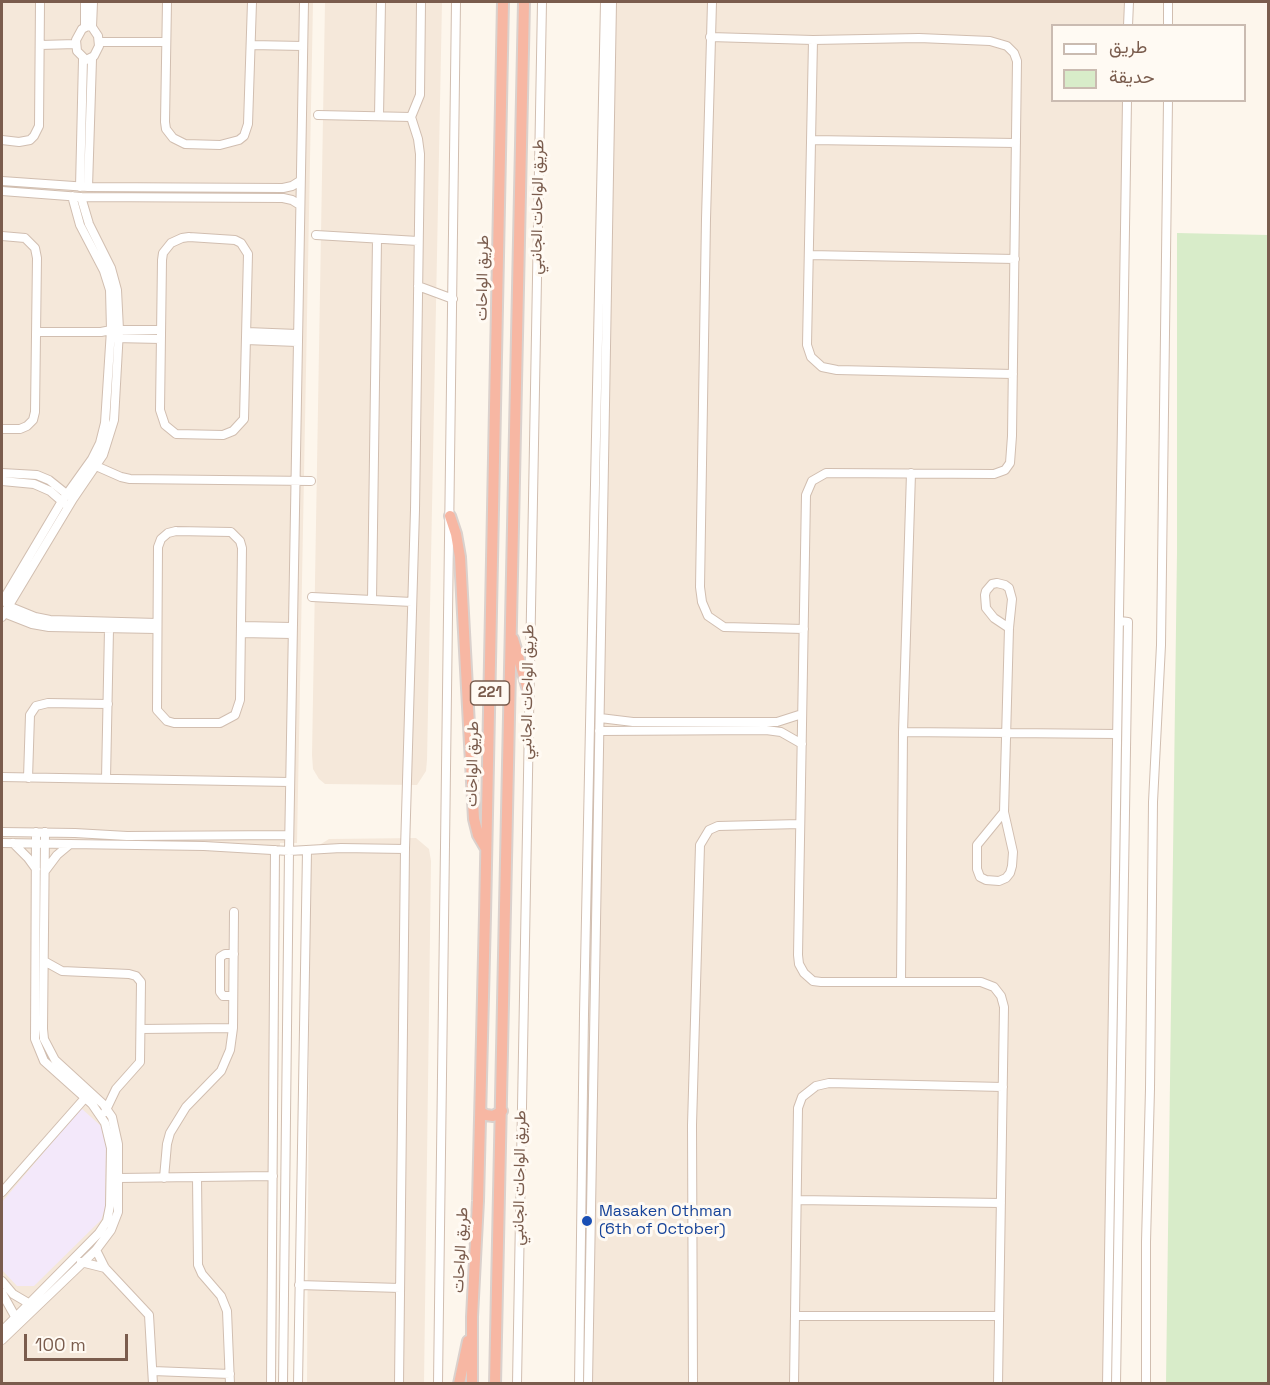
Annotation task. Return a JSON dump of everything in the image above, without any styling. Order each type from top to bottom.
[{"type":"highway","name":"طريق الواحات","points":[[472,1383],[472,1317],[481,1112],[487,849],[503,2]]},
{"type":"highway","name":"221","points":[[495,1383],[524,2]]},
{"type":"highway","points":[[450,516],[460,557],[474,819],[478,835],[487,849]]},
{"type":"highway","points":[[510,628],[528,690]]},
{"type":"highway","points":[[481,1112],[490,1116],[502,1111]]},
{"type":"highway","points":[[459,1383],[472,1317]]},
{"type":"street","points":[[2,140],[24,141],[37,132],[40,2]]},
{"type":"street","points":[[85,2],[89,27],[97,33],[99,42],[96,53],[87,59]]},
{"type":"street","points":[[89,27],[93,2]]},
{"type":"street","points":[[167,2],[165,122],[169,134],[185,144],[233,143],[244,136],[248,124],[252,2]]},
{"type":"street","points":[[283,1383],[292,630],[304,2]]},
{"type":"street","points":[[379,116],[381,2]]},
{"type":"street","points":[[399,1383],[405,849],[420,154],[411,117],[420,95],[421,2]]},
{"type":"street","points":[[438,1383],[456,2]]},
{"type":"street","name":"طريق الواحات الجانبي","points":[[517,1383],[542,2]]},
{"type":"street","points":[[588,1383],[608,298],[607,69],[604,2]]},
{"type":"street","points":[[579,1383],[597,298],[612,2]]},
{"type":"street","points":[[712,2],[700,587],[702,602],[708,616],[724,627],[804,629]]},
{"type":"street","points":[[1128,24],[1129,2]]},
{"type":"street","points":[[1168,2],[1168,24]]},
{"type":"street","points":[[87,59],[79,54],[76,44],[79,32],[89,27]]},
{"type":"street","points":[[710,37],[813,40],[930,38],[998,42],[1014,52],[1017,61],[1013,374],[1011,458],[1008,467],[994,474],[826,473],[812,481],[806,495],[798,955],[801,969],[807,977],[821,982],[981,982],[999,992],[1004,1007],[998,1383]]},
{"type":"street","points":[[813,40],[807,345],[811,357],[822,367],[837,370],[1013,374]]},
{"type":"street","points":[[99,42],[166,42]]},
{"type":"street","points":[[40,45],[76,44]]},
{"type":"street","points":[[250,45],[303,46]]},
{"type":"street","points":[[84,187],[87,59]]},
{"type":"street","points":[[1107,1383],[1111,1370],[1124,888],[1124,621],[1129,258],[1127,102]]},
{"type":"street","points":[[1146,1383],[1153,802],[1161,645],[1168,102]]},
{"type":"street","points":[[318,115],[411,117]]},
{"type":"street","points":[[811,140],[1016,143]]},
{"type":"street","points":[[2,181],[118,188],[283,188],[300,181]]},
{"type":"street","points":[[48,194],[49,185]]},
{"type":"street","points":[[117,197],[118,188]]},
{"type":"street","points":[[2,191],[81,197],[283,198],[300,205]]},
{"type":"street","points":[[67,500],[96,466],[107,443],[114,420],[115,334],[111,300],[107,280],[80,225],[72,196]]},
{"type":"street","points":[[81,197],[88,224],[114,279],[118,302],[103,433],[92,459],[4,609],[39,626],[66,624],[157,626]]},
{"type":"street","points":[[316,235],[418,241]]},
{"type":"street","points":[[2,236],[25,238],[35,248],[37,258],[35,412],[33,420],[27,426],[20,429],[2,429]]},
{"type":"street","points":[[182,238],[235,240],[241,243],[248,254],[247,336],[244,415],[241,423],[233,431],[223,435],[186,436],[168,429],[161,416],[159,403],[163,253],[171,243],[182,238]]},
{"type":"street","points":[[372,600],[377,239]]},
{"type":"street","points":[[809,255],[1015,259]]},
{"type":"street","points":[[418,286],[453,299]]},
{"type":"street","points":[[597,298],[608,298]]},
{"type":"street","points":[[36,332],[161,334]]},
{"type":"street","points":[[247,336],[297,338]]},
{"type":"street","points":[[96,466],[130,479],[311,481]]},
{"type":"street","points":[[2,473],[23,478],[67,500]]},
{"type":"street","points":[[901,982],[903,732],[910,473]]},
{"type":"street","points":[[2,482],[23,478]]},
{"type":"street","points":[[224,531],[237,536],[242,548],[241,630],[240,700],[235,716],[220,723],[167,721],[157,710],[157,626],[158,555],[161,539],[168,533],[224,531]]},
{"type":"street","points":[[1004,812],[977,845],[976,861],[980,877],[992,882],[1006,878],[1012,866],[1013,852],[1004,812],[1011,593],[1005,585],[992,584],[985,595],[986,608],[994,618],[1009,628]]},
{"type":"street","points":[[312,597],[412,602]]},
{"type":"street","points":[[1116,1383],[1111,1370],[1115,888],[1117,734],[1124,621]]},
{"type":"street","points":[[66,624],[109,628],[157,626]]},
{"type":"street","points":[[106,779],[109,628]]},
{"type":"street","points":[[241,630],[292,630]]},
{"type":"street","points":[[28,778],[30,715],[36,706],[48,703],[108,704]]},
{"type":"street","points":[[600,718],[633,722],[777,722],[802,714]]},
{"type":"street","points":[[599,731],[766,730],[781,732],[802,744]]},
{"type":"street","points":[[903,732],[1117,734]]},
{"type":"street","points":[[2,777],[290,782]]},
{"type":"street","points":[[693,1383],[692,1125],[700,845],[710,830],[718,826],[800,824]]},
{"type":"street","points":[[2,832],[127,836],[289,835]]},
{"type":"street","points":[[36,832],[45,871],[44,961],[39,981],[34,1030],[40,1054],[50,1067],[85,1098],[95,1102]]},
{"type":"street","points":[[32,1305],[82,1264],[108,1235],[116,1218],[119,1178],[118,1134],[104,1112],[55,1060],[46,1045],[39,981],[36,869],[40,844],[45,832]]},
{"type":"street","points":[[2,843],[204,846],[289,851],[341,848],[405,849]]},
{"type":"street","points":[[13,843],[36,869]]},
{"type":"street","points":[[45,871],[69,844]]},
{"type":"street","points":[[271,1383],[275,850]]},
{"type":"street","points":[[298,1383],[307,851]]},
{"type":"street","points":[[588,867],[597,866]]},
{"type":"street","points":[[1115,888],[1124,888]]},
{"type":"street","points":[[164,1178],[170,1133],[186,1107],[221,1071],[230,1050],[233,1028],[234,912]]},
{"type":"street","points":[[233,996],[223,996],[220,992],[220,957],[225,954],[234,954]]},
{"type":"street","points":[[44,961],[62,971]]},
{"type":"street","points":[[2,1340],[17,1320],[104,1227],[109,1214],[110,1139],[104,1112],[116,1089],[140,1062],[141,986],[136,976],[62,971],[39,981]]},
{"type":"street","points":[[584,1014],[595,1015]]},
{"type":"street","points":[[141,1029],[233,1028]]},
{"type":"street","points":[[794,1383],[798,1108],[802,1097],[816,1086],[829,1083],[1003,1087]]},
{"type":"street","points":[[95,1102],[116,1089]]},
{"type":"street","points":[[2,1192],[85,1098]]},
{"type":"street","points":[[119,1178],[273,1176]]},
{"type":"street","points":[[197,1177],[198,1265],[202,1274],[225,1303],[228,1322],[230,1383]]},
{"type":"street","points":[[797,1200],[1001,1203]]},
{"type":"street","points":[[96,1250],[105,1268],[149,1314],[153,1383]]},
{"type":"street","points":[[75,1257],[82,1264],[93,1264],[105,1268]]},
{"type":"street","points":[[2,1281],[13,1294],[32,1305]]},
{"type":"street","points":[[298,1285],[400,1288]]},
{"type":"street","points":[[2,1293],[17,1320]]},
{"type":"street","points":[[795,1316],[999,1316]]},
{"type":"street","points":[[272,1318],[284,1319]]},
{"type":"street","points":[[2,1330],[17,1320]]},
{"type":"street","points":[[579,1359],[588,1359]]},
{"type":"street","points":[[153,1371],[230,1374]]},
{"type":"shaded area","points":[[2,2],[313,2],[297,843],[280,843],[276,1383],[2,1383]]},
{"type":"shaded area","points":[[325,2],[442,2],[427,760],[426,771],[417,785],[325,784],[313,769]]},
{"type":"shaded area","points":[[607,2],[1133,2],[1132,24],[1051,24],[1051,102],[1131,102],[1111,1383],[582,1384]]},
{"type":"shaded area","points":[[416,838],[429,849],[431,861],[424,1383],[307,1384],[310,864],[313,852],[329,839]]},
{"type":"shaded area","points":[[81,1108],[101,1126],[106,1143],[105,1209],[101,1220],[34,1286],[17,1286],[2,1270],[2,1202]]},
{"type":"green space","points":[[1177,233],[1268,235],[1268,1383],[1166,1383],[1177,552]]},
{"type":"place","name":"Masaken Othman (6th of October)","points":[[587,1221]]}]
